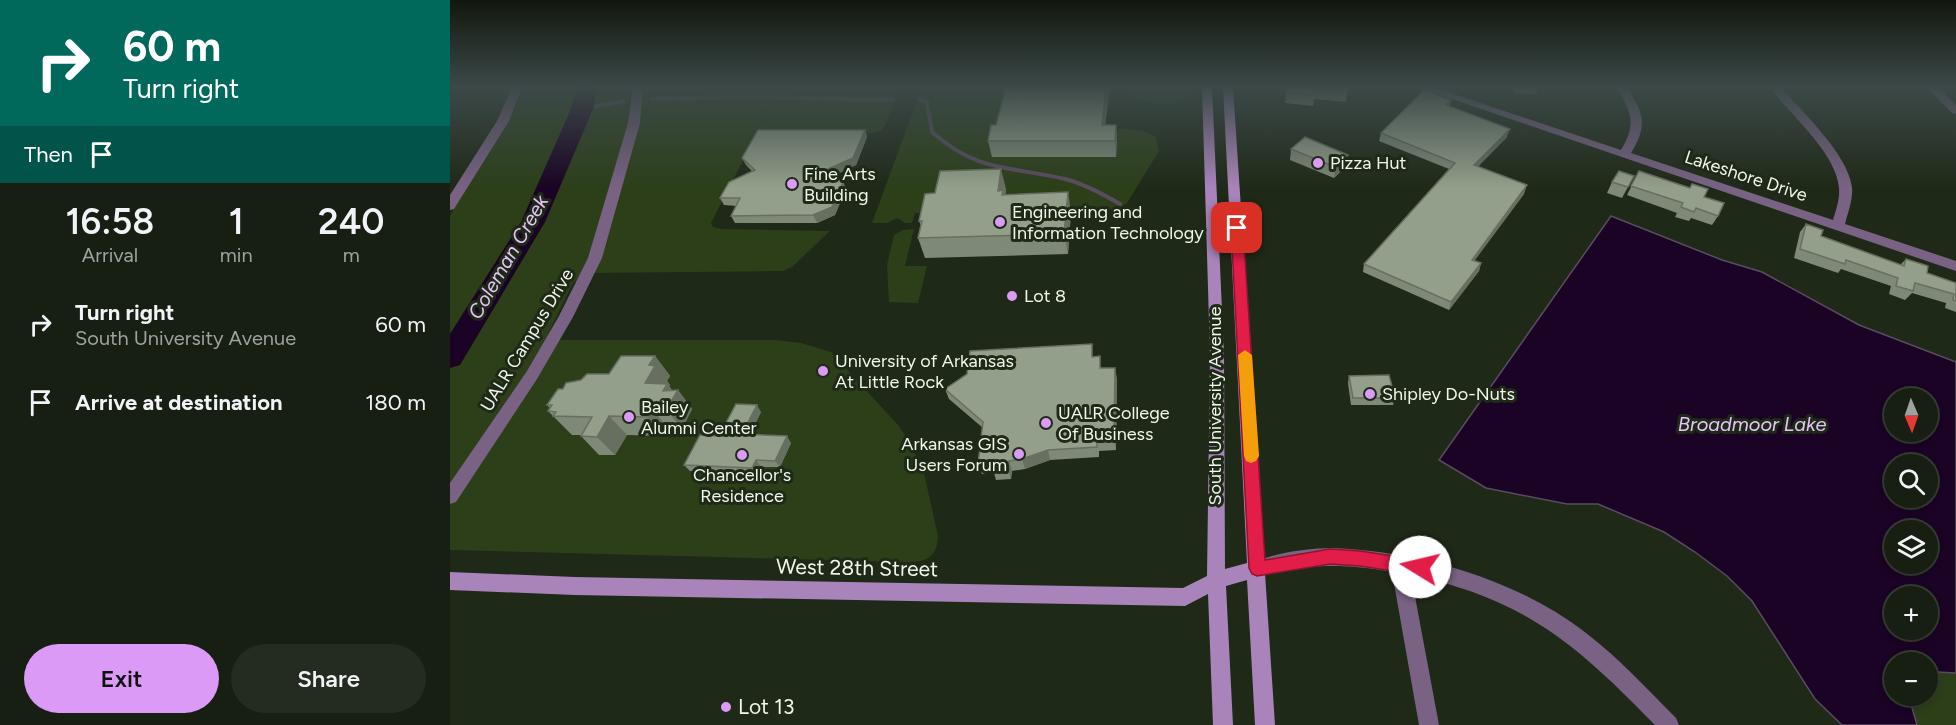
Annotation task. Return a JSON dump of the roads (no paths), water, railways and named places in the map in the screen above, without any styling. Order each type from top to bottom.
[{"type":"main road","name":"South University Avenue","points":[[1208,121],[1217,355],[1217,580],[1223,725]]},
{"type":"main road","name":"South University Avenue","points":[[1230,121],[1265,725]]},
{"type":"main road","name":"West 28th Street","points":[[450,580],[575,586],[1185,597],[1217,580],[1257,568]]},
{"type":"street","points":[[450,206],[503,121]]},
{"type":"street","name":"UALR Campus Drive","points":[[450,496],[532,375],[566,317],[595,258],[634,121]]},
{"type":"street","name":"Lakeshore Drive","points":[[1524,121],[1956,266]]},
{"type":"street","points":[[1624,154],[1635,137],[1638,121]]},
{"type":"street","points":[[1803,121],[1836,162],[1843,177],[1846,189],[1838,225]]},
{"type":"street","points":[[1257,568],[1330,556],[1400,564],[1437,571],[1470,581],[1518,600],[1566,630],[1588,647],[1669,725]]},
{"type":"street","points":[[1400,564],[1429,725]]},
{"type":"water","name":"Broadmoor Lake","points":[[1611,216],[1722,260],[1762,272],[1859,325],[1956,362],[1956,673],[1938,672],[1938,652],[1884,652],[1884,706],[1911,706],[1917,725],[1842,725],[1815,699],[1752,601],[1727,576],[1695,552],[1664,532],[1598,504],[1567,504],[1486,488],[1439,460]]},
{"type":"waterway","name":"Coleman Creek","points":[[450,357],[533,222],[577,121]]},
{"type":"waterway","points":[[930,121],[932,132],[964,155],[995,166],[1072,181],[1120,204]]},
{"type":"place","name":"Pizza Hut","points":[[1318,163]]},
{"type":"place","name":"Fine Arts Building","points":[[792,184]]},
{"type":"place","name":"Engineering and Information Technology","points":[[1000,222]]},
{"type":"place","name":"Lot 8","points":[[1012,296]]},
{"type":"place","name":"University of Arkansas At Little Rock","points":[[823,371]]},
{"type":"place","name":"Shipley Do-Nuts","points":[[1370,394]]},
{"type":"place","name":"Bailey Alumni Center","points":[[629,417]]},
{"type":"place","name":"UALR College Of Business","points":[[1046,423]]},
{"type":"place","name":"Arkansas GIS Users Forum","points":[[1019,454]]},
{"type":"place","name":"Chancellor's Residence","points":[[742,455]]},
{"type":"place","name":"Lot 13","points":[[726,707]]}]
